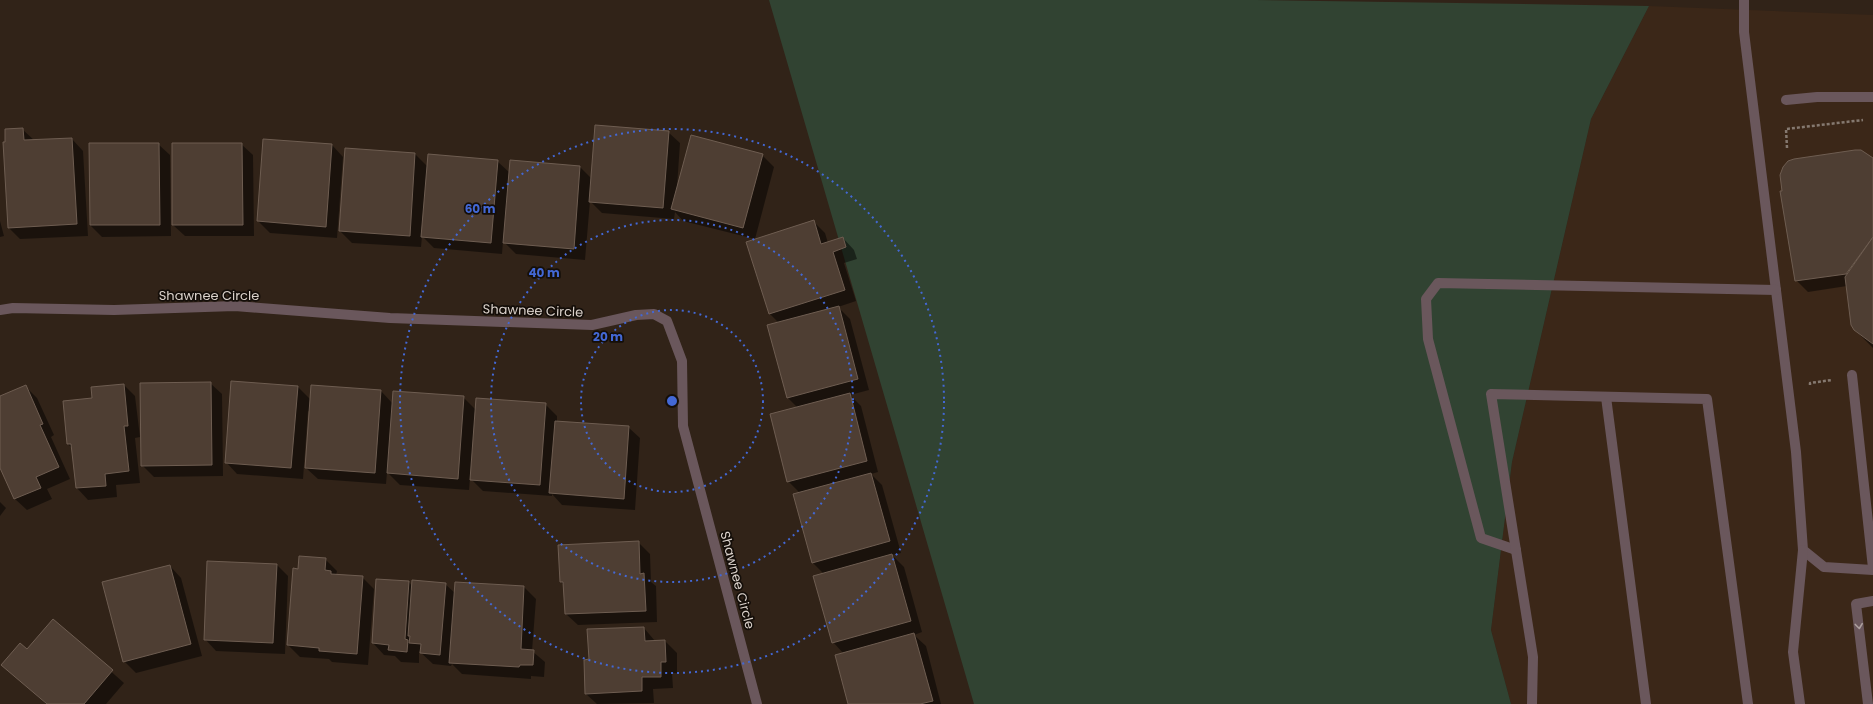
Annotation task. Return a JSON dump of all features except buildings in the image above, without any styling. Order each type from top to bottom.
[{"type":"street","points":[[1744,0],[1744,32],[1796,452],[1803,550],[1793,652],[1800,704]]},
{"type":"street","points":[[1786,100],[1817,97],[1873,97]]},
{"type":"street","points":[[1516,550],[1481,538],[1428,339],[1426,299],[1438,283],[1776,290]]},
{"type":"street","name":"Shawnee Circle","points":[[0,310],[12,308],[114,310],[235,306],[390,318],[592,325],[636,315],[654,314],[667,321],[682,361],[683,426],[758,704]]},
{"type":"street","points":[[1803,550],[1824,567],[1873,569],[1870,510],[1853,377]]},
{"type":"street","points":[[1532,704],[1534,657],[1491,394],[1707,399],[1748,704]]},
{"type":"street","points":[[1606,397],[1646,704]]},
{"type":"street","points":[[1868,704],[1856,604],[1873,601]]},
{"type":"path","points":[[1787,148],[1786,129],[1864,120]]},
{"type":"path","points":[[1810,391],[1810,383],[1853,377]]},
{"type":"shaded area","points":[[1649,6],[1873,15],[1873,704],[1511,704],[1491,630],[1512,462],[1591,119]]},
{"type":"green space","points":[[769,0],[1256,0],[1649,6],[1591,119],[1512,462],[1491,630],[1511,704],[974,704]]}]
